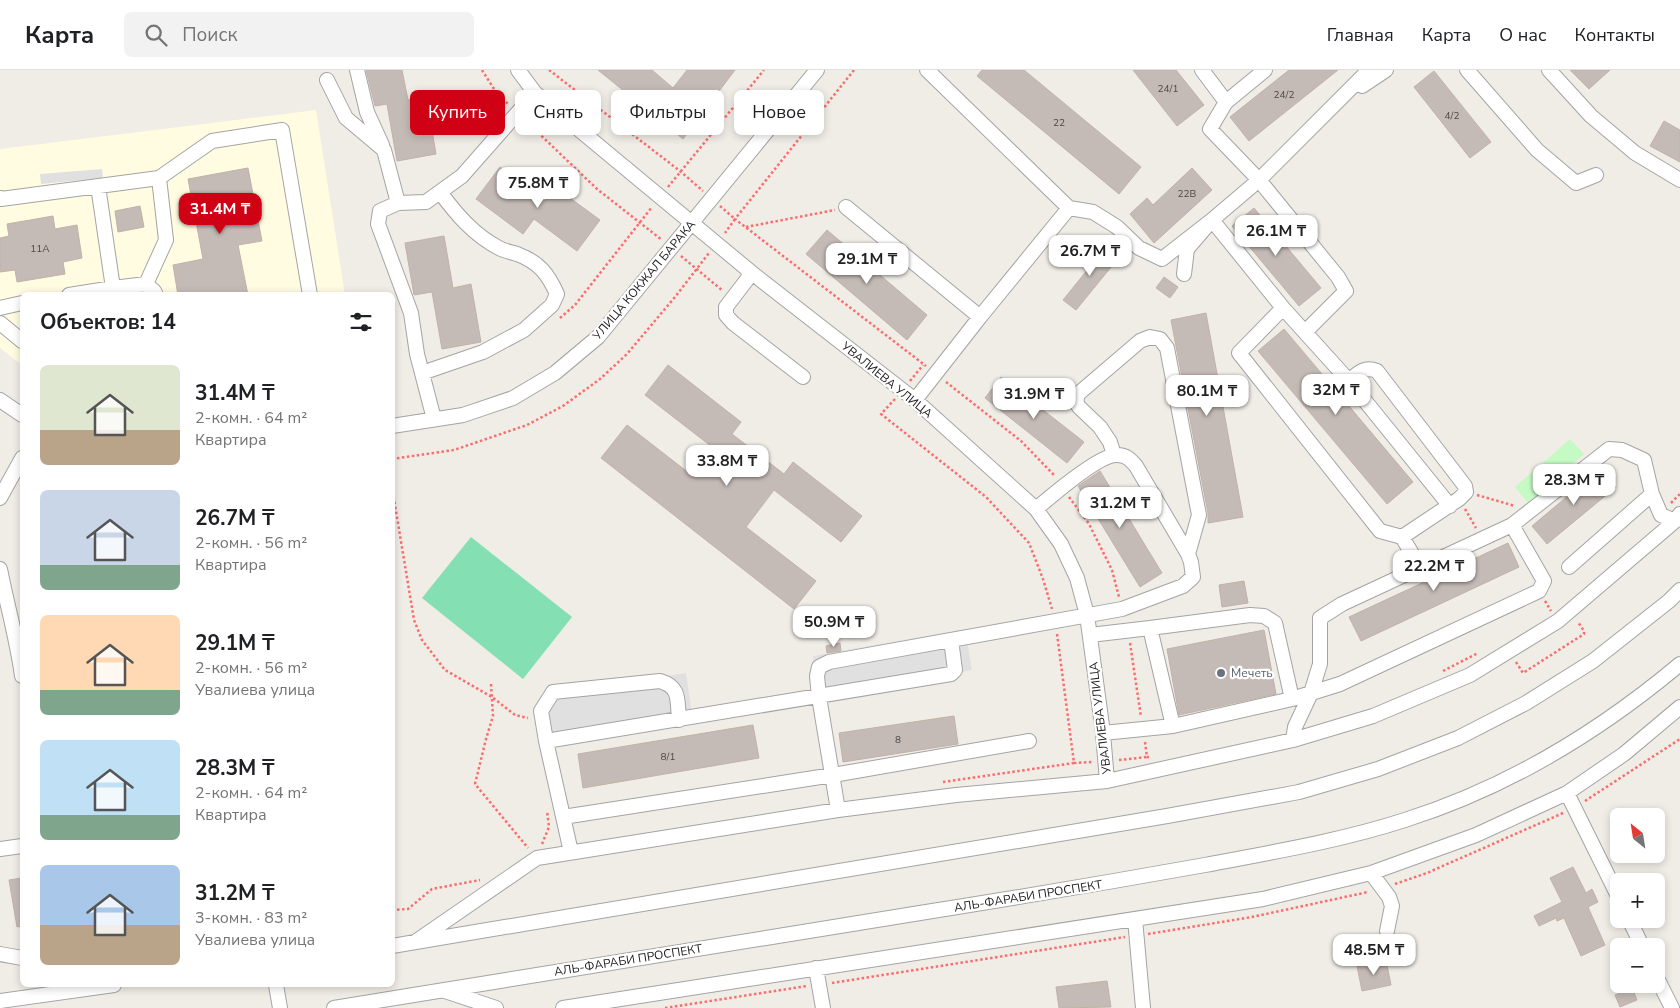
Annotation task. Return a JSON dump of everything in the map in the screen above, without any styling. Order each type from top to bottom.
[{"type":"street","points":[[357,70],[367,112],[384,150],[398,203]]},
{"type":"street","name":"УВАЛИЕВА УЛИЦА","points":[[518,70],[534,90]]},
{"type":"street","name":"УЛИЦА КОКЖАЛ БАРАКА","points":[[395,426],[463,415],[513,398],[556,374],[598,337],[817,70]]},
{"type":"street","points":[[927,70],[1070,208],[1093,212],[1117,226],[1139,248],[1162,259],[1259,180],[1369,70]]},
{"type":"street","points":[[1202,70],[1226,102]]},
{"type":"street","points":[[1265,70],[1226,102],[1210,129],[1259,180],[1338,277],[1346,291],[1306,332]]},
{"type":"street","points":[[1338,101],[1386,70]]},
{"type":"street","points":[[1467,70],[1537,150],[1576,184],[1596,175]]},
{"type":"street","points":[[1549,70],[1591,116],[1628,147],[1680,180]]},
{"type":"street","points":[[327,80],[346,118],[384,150]]},
{"type":"street","points":[[434,419],[417,354],[411,313],[378,224],[380,211],[398,203],[426,202],[462,176],[515,115]]},
{"type":"street","points":[[0,198],[159,178],[212,141],[282,130],[309,292]]},
{"type":"street","name":"УВАЛИЕВА УЛИЦА","points":[[586,135],[660,198],[693,222],[752,273],[915,400],[1036,509],[1061,544],[1077,578],[1087,615],[1104,733],[1107,781]]},
{"type":"street","points":[[146,284],[166,240],[159,178]]},
{"type":"street","points":[[98,186],[113,288]]},
{"type":"street","points":[[422,373],[482,352],[524,330],[552,305],[557,294],[549,276],[536,263],[519,254],[500,249],[478,234],[454,212],[440,192]]},
{"type":"street","points":[[846,207],[980,317]]},
{"type":"street","points":[[915,400],[980,317],[1070,208]]},
{"type":"street","points":[[1184,274],[1187,249],[1212,220]]},
{"type":"street","points":[[1212,220],[1283,308],[1458,499]]},
{"type":"street","points":[[752,273],[726,307],[726,315],[733,323],[803,377]]},
{"type":"street","points":[[88,292],[146,284],[154,292]]},
{"type":"street","points":[[0,308],[20,303]]},
{"type":"street","points":[[1283,308],[1238,353],[1380,531],[1402,537],[1420,567]]},
{"type":"street","points":[[0,323],[20,339]]},
{"type":"street","points":[[1114,454],[1110,442],[1100,427],[1079,407],[1076,402],[1078,394],[1140,340],[1150,337],[1160,339],[1166,348],[1198,515],[1188,554]]},
{"type":"street","points":[[1349,381],[1362,370],[1370,368],[1377,371],[1465,486],[1458,499],[1402,537]]},
{"type":"street","points":[[0,400],[20,414]]},
{"type":"street","points":[[1293,740],[1295,727],[1311,693],[1320,664],[1320,618],[1342,604],[1512,525],[1609,449],[1622,450],[1644,460],[1652,494],[1661,514],[1678,517]]},
{"type":"street","points":[[838,810],[819,697],[817,676],[819,668],[830,662],[1122,609],[1183,586],[1193,577],[1188,554],[1136,466],[1127,457],[1114,454],[1104,458],[1062,487],[1036,509]]},
{"type":"street","points":[[0,498],[20,462]]},
{"type":"street","points":[[1569,567],[1652,494]]},
{"type":"street","points":[[415,942],[537,858],[838,810],[956,795],[1107,781],[1293,740],[1373,716],[1470,675],[1558,621],[1678,517]]},
{"type":"street","points":[[1104,733],[1172,726],[1292,699],[1340,684],[1539,591],[1544,581],[1512,525]]},
{"type":"street","points":[[0,568],[4,611],[18,645],[20,660]]},
{"type":"street","points":[[395,945],[1167,816],[1308,789],[1378,770],[1450,742],[1526,703],[1593,661],[1669,601],[1680,590]]},
{"type":"street","points":[[1090,635],[1250,615],[1264,616],[1275,623],[1292,699]]},
{"type":"street","points":[[1150,628],[1172,726]]},
{"type":"street","points":[[546,741],[950,674],[955,670],[951,640]]},
{"type":"street","name":"АЛЬ-ФАРАБИ ПРОСПЕКТ","points":[[334,1008],[1089,886],[1324,843],[1406,820],[1471,795],[1539,762],[1599,726],[1652,688],[1680,664]]},
{"type":"street","points":[[571,852],[541,711],[553,692],[660,681],[670,684],[676,693],[679,720]]},
{"type":"street","points":[[563,1008],[1263,899],[1371,874],[1476,834],[1567,793],[1624,754],[1680,707]]},
{"type":"street","points":[[563,817],[833,775],[1029,741]]},
{"type":"street","points":[[1567,793],[1610,880]]},
{"type":"street","points":[[0,849],[20,846]]},
{"type":"street","points":[[1371,874],[1389,897],[1392,906],[1387,931]]},
{"type":"street","points":[[1135,919],[1143,1008]]},
{"type":"street","points":[[0,954],[20,958]]},
{"type":"street","points":[[816,968],[823,1008]]},
{"type":"street","points":[[0,1001],[100,987]]},
{"type":"street","points":[[276,987],[280,1008]]},
{"type":"street","points":[[442,990],[496,1008]]},
{"type":"street","points":[[1664,993],[1672,1008]]},
{"type":"path","points":[[482,70],[494,89],[515,111]]},
{"type":"path","points":[[395,459],[454,450],[527,426],[563,406],[600,379],[627,354],[697,270],[735,218],[680,171],[549,70]]},
{"type":"path","points":[[555,322],[575,304],[680,171],[764,70]]},
{"type":"path","points":[[540,135],[598,189],[733,298]]},
{"type":"path","points":[[746,227],[846,207]]},
{"type":"path","points":[[923,365],[881,414],[986,497],[1029,543],[1043,579],[1055,620],[1074,763],[1147,757]]},
{"type":"path","points":[[1458,499],[1532,510]]},
{"type":"path","points":[[1458,499],[1482,538]]},
{"type":"path","points":[[395,505],[414,620],[419,634],[445,670],[492,697],[515,715],[543,721]]},
{"type":"path","points":[[1539,591],[1558,621]]},
{"type":"path","points":[[1510,652],[1522,673],[1584,634],[1570,610]]},
{"type":"path","points":[[491,684],[494,716],[486,739],[475,784],[516,836],[537,858],[549,827],[547,810]]},
{"type":"path","points":[[395,910],[408,908],[432,889],[486,879]]},
{"type":"path","points":[[665,1008],[1136,935]]},
{"type":"shaded area","points":[[316,110],[345,292],[20,292],[20,363],[0,348],[0,149]]},
{"type":"shaded area","points":[[102,169],[103,178],[41,184],[40,174]]},
{"type":"shaded area","points":[[965,629],[972,670],[820,697],[813,656]]},
{"type":"shaded area","points":[[686,673],[692,714],[548,737],[541,696]]},
{"type":"green space","points":[[1570,439],[1584,454],[1528,503],[1515,487]]},
{"type":"green space","points":[[471,537],[572,617],[523,679],[422,598]]},
{"type":"building","points":[[366,70],[402,70],[408,100],[410,100],[410,135],[433,135],[436,154],[397,161],[387,104],[375,106]]},
{"type":"building","points":[[598,70],[652,70],[673,88],[687,70],[735,70],[720,90],[623,90]]},
{"type":"building","points":[[982,70],[1024,70],[1141,167],[1119,194],[977,76]]},
{"type":"building","points":[[1133,70],[1176,70],[1204,105],[1177,126]]},
{"type":"building","points":[[1289,70],[1338,70],[1249,141],[1230,117]]},
{"type":"building","points":[[1570,70],[1610,70],[1589,89]]},
{"type":"building","points":[[1434,71],[1491,142],[1470,158],[1414,87]]},
{"type":"building","points":[[1664,121],[1680,130],[1680,162],[1650,146]]},
{"type":"building","points":[[678,135],[686,135],[683,139]]},
{"type":"building","points":[[500,167],[545,201],[555,187],[600,220],[577,251],[534,219],[523,234],[476,199]]},
{"type":"building","points":[[248,168],[262,241],[238,245],[247,292],[178,292],[173,265],[203,259],[188,179]]},
{"type":"building","points":[[1192,168],[1212,190],[1154,243],[1130,214],[1147,198],[1153,205]]},
{"type":"building","points":[[140,206],[144,227],[118,232],[115,211]]},
{"type":"building","points":[[1254,208],[1321,288],[1299,306],[1232,226]]},
{"type":"building","points":[[53,216],[55,229],[77,225],[82,258],[63,262],[65,274],[17,282],[15,270],[0,272],[0,238],[9,236],[7,224]]},
{"type":"building","points":[[827,230],[927,315],[907,340],[806,254]]},
{"type":"building","points":[[444,236],[453,288],[471,284],[481,342],[442,349],[432,292],[414,295],[405,243]]},
{"type":"building","points":[[1095,244],[1116,261],[1076,310],[1063,300],[1093,263],[1085,257]]},
{"type":"building","points":[[1164,277],[1178,287],[1170,298],[1156,288]]},
{"type":"building","points":[[1206,313],[1243,517],[1208,523],[1208,513],[1171,320]]},
{"type":"building","points":[[1284,329],[1413,482],[1387,504],[1258,351]]},
{"type":"building","points":[[668,365],[741,422],[732,434],[784,474],[793,462],[862,516],[841,542],[774,490],[746,527],[816,581],[794,609],[601,458],[627,425],[694,477],[716,450],[645,395]]},
{"type":"building","points":[[1001,377],[1084,442],[1067,463],[985,398]]},
{"type":"building","points":[[1600,469],[1616,487],[1547,544],[1532,526]]},
{"type":"building","points":[[1100,471],[1162,573],[1140,587],[1078,486]]},
{"type":"building","points":[[1508,543],[1519,567],[1361,641],[1349,617]]},
{"type":"building","points":[[1244,581],[1248,603],[1222,607],[1219,585]]},
{"type":"building","name":"Мечеть","points":[[1264,630],[1276,694],[1179,715],[1167,649]]},
{"type":"building","points":[[840,643],[841,651],[827,653],[826,646]]},
{"type":"building","points":[[954,716],[958,744],[843,762],[839,733]]},
{"type":"building","points":[[753,725],[759,758],[583,788],[578,754]]},
{"type":"building","points":[[1573,867],[1586,893],[1592,889],[1598,902],[1588,907],[1605,945],[1581,956],[1564,918],[1557,921],[1556,918],[1539,926],[1534,916],[1562,902],[1550,878]]},
{"type":"building","points":[[20,878],[20,926],[17,927],[9,880]]},
{"type":"building","points":[[1386,960],[1391,985],[1362,991],[1357,966]]},
{"type":"building","points":[[1107,981],[1111,1007],[1059,1008],[1056,987]]},
{"type":"building","points":[[1634,993],[1637,1000],[1620,1007],[1615,995]]},
{"type":"place","name":"Мечеть","points":[[1221,673]]}]
